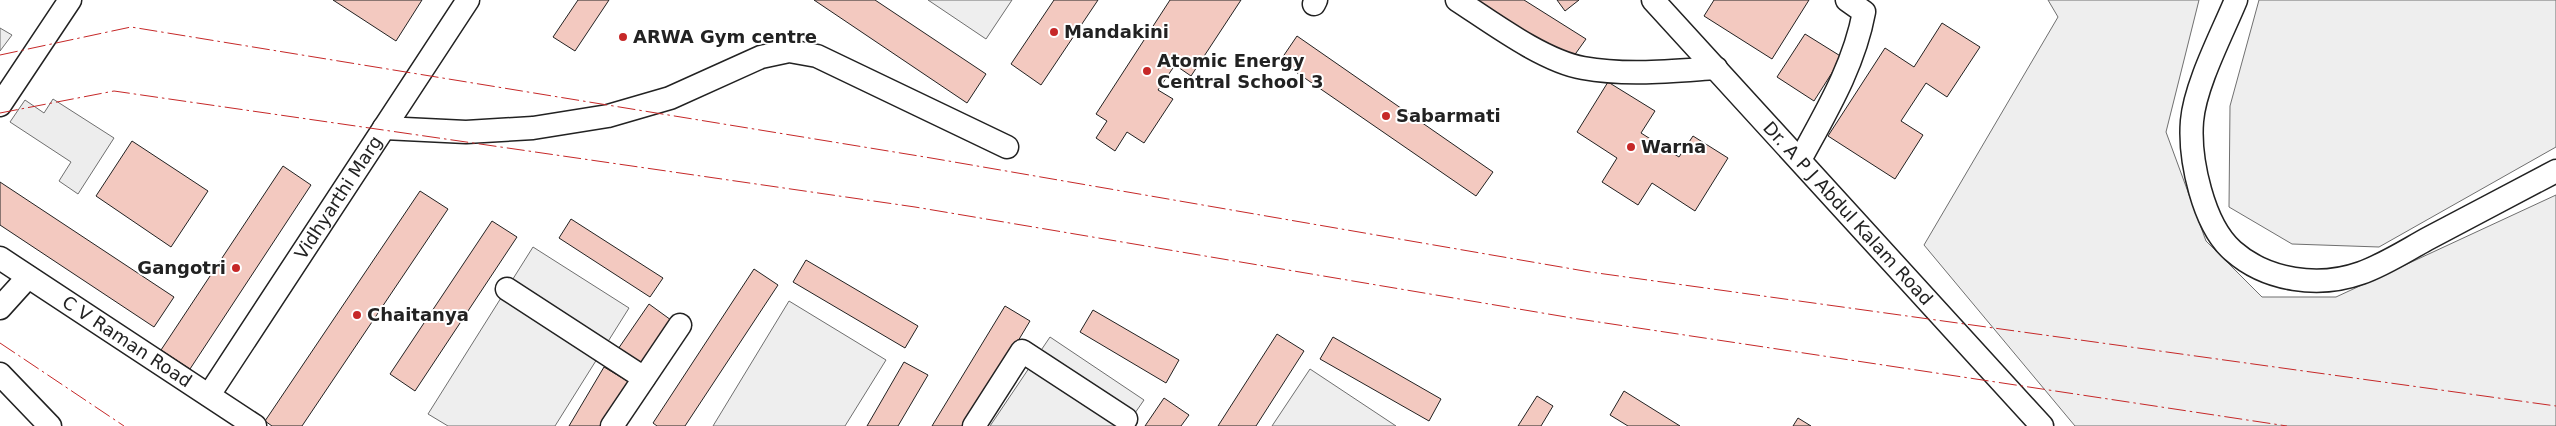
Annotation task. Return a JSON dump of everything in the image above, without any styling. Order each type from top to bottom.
[{"type":"street","points":[[0,104],[70,0]]},
{"type":"street","name":"Vidhyarthi Marg","points":[[208,395],[468,0]]},
{"type":"street","points":[[1457,0],[1535,50],[1582,68],[1639,73],[1716,68]]},
{"type":"street","points":[[1800,160],[1838,90],[1859,41],[1864,12],[1847,0]]},
{"type":"street","points":[[2236,0],[2202,82],[2192,120],[2194,156],[2202,198],[2214,226],[2232,251],[2260,269],[2290,279],[2325,281],[2361,273],[2556,171]]},
{"type":"street","name":"Dr. A P J Abdul Kalam Road","points":[[1660,3],[1716,68],[2042,426]]},
{"type":"street","points":[[384,128],[466,132],[532,128],[608,116],[670,98],[761,57],[789,51],[817,56],[1007,147]]},
{"type":"street","name":"C V Raman Road","points":[[0,258],[255,426]]},
{"type":"street","points":[[0,308],[28,277]]},
{"type":"street","points":[[507,288],[644,378]]},
{"type":"street","points":[[612,426],[680,325]]},
{"type":"street","points":[[974,426],[1022,351],[1126,420]]},
{"type":"street","points":[[0,374],[50,426]]},
{"type":"shaded area","points":[[928,0],[1012,0],[986,39]]},
{"type":"shaded area","points":[[2048,0],[2199,0],[2166,132],[2206,241],[2262,297],[2336,297],[2556,195],[2556,426],[2075,426],[1924,245],[2058,17]]},
{"type":"shaded area","points":[[2259,0],[2556,0],[2556,147],[2379,247],[2292,244],[2229,207],[2230,106]]},
{"type":"shaded area","points":[[0,28],[12,35],[0,51]]},
{"type":"shaded area","points":[[53,99],[114,138],[78,194],[59,181],[71,162],[10,122],[25,100],[44,113]]},
{"type":"shaded area","points":[[533,247],[629,308],[555,426],[448,426],[428,414]]},
{"type":"shaded area","points":[[789,301],[886,360],[845,426],[713,426]]},
{"type":"shaded area","points":[[1050,337],[1144,400],[1126,426],[990,426]]},
{"type":"shaded area","points":[[1310,369],[1396,426],[1272,426]]},
{"type":"building","points":[[333,0],[422,0],[396,41]]},
{"type":"building","points":[[578,0],[609,0],[575,51],[553,37]]},
{"type":"building","points":[[814,0],[875,0],[986,74],[967,103]]},
{"type":"building","name":"Mandakini","points":[[1054,0],[1098,0],[1041,85],[1011,64]]},
{"type":"building","name":"Atomic Energy Central School 3","points":[[1170,0],[1241,0],[1191,76],[1175,65],[1158,90],[1173,99],[1144,143],[1127,132],[1115,151],[1096,138],[1107,121],[1096,114]]},
{"type":"building","points":[[1475,0],[1524,0],[1586,39],[1571,60]]},
{"type":"building","points":[[1557,0],[1579,0],[1565,11]]},
{"type":"building","points":[[1714,0],[1809,0],[1772,59],[1704,16]]},
{"type":"building","points":[[1942,23],[1980,47],[1947,97],[1926,83],[1901,121],[1923,135],[1895,179],[1828,136],[1885,48],[1914,67]]},
{"type":"building","points":[[1805,34],[1842,57],[1814,101],[1777,77]]},
{"type":"building","name":"Sabarmati","points":[[1297,36],[1493,172],[1476,196],[1280,61]]},
{"type":"building","name":"Warna","points":[[1608,82],[1655,111],[1641,133],[1679,157],[1693,136],[1728,158],[1695,211],[1652,183],[1638,205],[1602,182],[1617,158],[1577,132]]},
{"type":"building","points":[[132,141],[208,191],[171,247],[96,196]]},
{"type":"building","name":"Gangotri","points":[[283,166],[311,185],[190,369],[161,350]]},
{"type":"building","points":[[0,182],[174,297],[154,327],[0,225]]},
{"type":"building","name":"Chaitanya","points":[[420,191],[448,209],[302,426],[272,426],[265,421]]},
{"type":"building","points":[[571,219],[663,278],[650,297],[559,238]]},
{"type":"building","points":[[492,221],[517,237],[415,391],[390,374]]},
{"type":"building","points":[[806,260],[918,326],[905,348],[793,282]]},
{"type":"building","points":[[754,269],[778,285],[685,426],[657,426],[653,423]]},
{"type":"building","points":[[649,304],[671,320],[638,367],[616,352]]},
{"type":"building","points":[[1005,306],[1030,321],[967,426],[932,426]]},
{"type":"building","points":[[1093,310],[1179,360],[1166,383],[1080,332]]},
{"type":"building","points":[[1277,334],[1304,351],[1256,426],[1218,426]]},
{"type":"building","points":[[1333,337],[1441,399],[1429,421],[1320,359]]},
{"type":"building","points":[[904,362],[928,375],[898,426],[867,426]]},
{"type":"building","points":[[604,367],[629,382],[603,426],[569,426]]},
{"type":"building","points":[[1624,391],[1680,426],[1628,426],[1610,415]]},
{"type":"building","points":[[1537,396],[1553,406],[1541,426],[1518,426]]},
{"type":"building","points":[[1164,398],[1189,415],[1181,426],[1145,426]]},
{"type":"building","points":[[1798,418],[1811,426],[1793,426]]},
{"type":"power","points":[[0,55],[131,27],[931,158],[1590,272],[2556,406]]},
{"type":"power","points":[[0,113],[114,91],[915,207],[1572,318],[2287,426]]},
{"type":"power","points":[[0,343],[124,426]]},
{"type":"place","name":"Mandakini","points":[[1054,32]]},
{"type":"place","name":"ARWA Gym centre","points":[[623,37]]},
{"type":"place","name":"Atomic Energy Central School 3","points":[[1147,71]]},
{"type":"place","name":"Sabarmati","points":[[1386,116]]},
{"type":"place","name":"Warna","points":[[1631,147]]},
{"type":"place","name":"Gangotri","points":[[236,268]]},
{"type":"place","name":"Chaitanya","points":[[357,315]]}]
